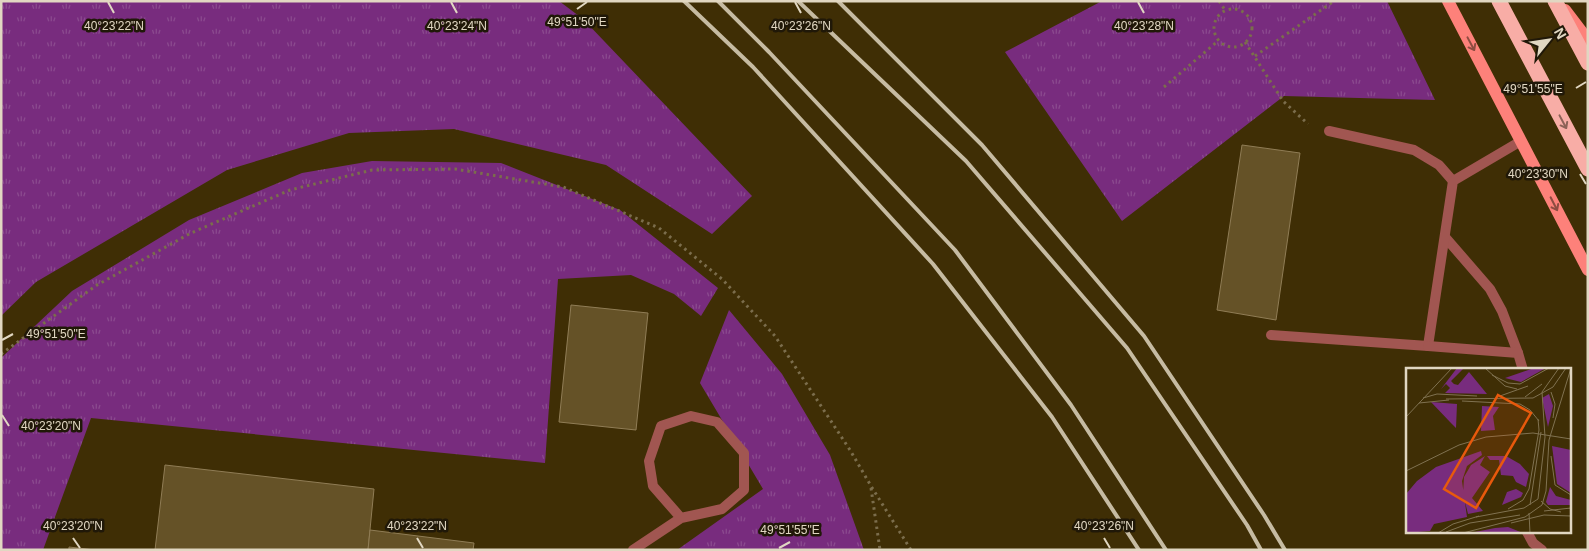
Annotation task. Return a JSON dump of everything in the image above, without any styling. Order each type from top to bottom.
[{"type":"highway","points":[[1499,1],[1588,169]]},
{"type":"highway","points":[[1555,1],[1588,62]]},
{"type":"main road","points":[[1448,1],[1588,270]]},
{"type":"main road","points":[[1559,1],[1588,40]]},
{"type":"lane","points":[[1329,132],[1414,150],[1439,166],[1453,181]]},
{"type":"lane","points":[[1453,181],[1521,141]]},
{"type":"lane","points":[[1428,346],[1453,181]]},
{"type":"lane","points":[[1445,237],[1490,289],[1502,311],[1522,368]]},
{"type":"lane","points":[[1272,336],[1518,353]]},
{"type":"lane","points":[[633,550],[681,518],[722,509],[744,490],[744,454],[717,422],[691,416],[661,426],[649,461],[653,486],[681,518]]},
{"type":"lane","points":[[1527,534],[1533,543],[1542,550]]},
{"type":"path","points":[[1219,1],[1225,10]]},
{"type":"path","points":[[1255,56],[1334,1]]},
{"type":"path","points":[[1237,9],[1248,15],[1252,26],[1250,38],[1241,46],[1229,47],[1218,41],[1213,30],[1216,18],[1225,10],[1237,9]]},
{"type":"path","points":[[1164,87],[1218,41]]},
{"type":"path","points":[[1245,42],[1283,101],[1313,128],[1329,132]]},
{"type":"path","points":[[1,354],[105,281],[191,233],[290,190],[372,170],[455,169],[563,187],[659,228],[722,279],[775,336],[850,450],[911,550]]},
{"type":"path","points":[[871,486],[880,550]]},
{"type":"green space","points":[[1,1],[559,1],[583,19],[752,196],[712,234],[606,165],[454,129],[349,133],[227,170],[36,282],[1,316]]},
{"type":"green space","points":[[1102,1],[1387,1],[1435,100],[1284,96],[1122,221],[1005,52]]},
{"type":"green space","points":[[372,161],[501,163],[620,210],[718,288],[701,316],[674,294],[631,275],[558,279],[545,463],[91,418],[43,550],[1,550],[1,358],[72,291],[189,220],[302,173]]},
{"type":"green space","points":[[729,310],[782,374],[830,455],[864,550],[677,550],[763,489],[700,383]]},
{"type":"building","points":[[1242,145],[1300,153],[1276,320],[1217,310]]},
{"type":"building","points":[[571,305],[648,313],[636,430],[559,422]]},
{"type":"building","points":[[165,465],[374,489],[368,550],[155,550]]},
{"type":"building","points":[[370,530],[474,543],[473,550],[368,550]]},
{"type":"building","points":[[69,547],[95,550],[69,550]]},
{"type":"railway","points":[[684,1],[753,67],[933,264],[1052,417],[1139,550]]},
{"type":"railway","points":[[718,1],[769,52],[955,250],[1071,405],[1166,550]]},
{"type":"railway","points":[[798,1],[966,161],[1127,348],[1247,525],[1261,550]]},
{"type":"railway","points":[[838,1],[982,145],[1144,336],[1264,515],[1285,550]]}]
